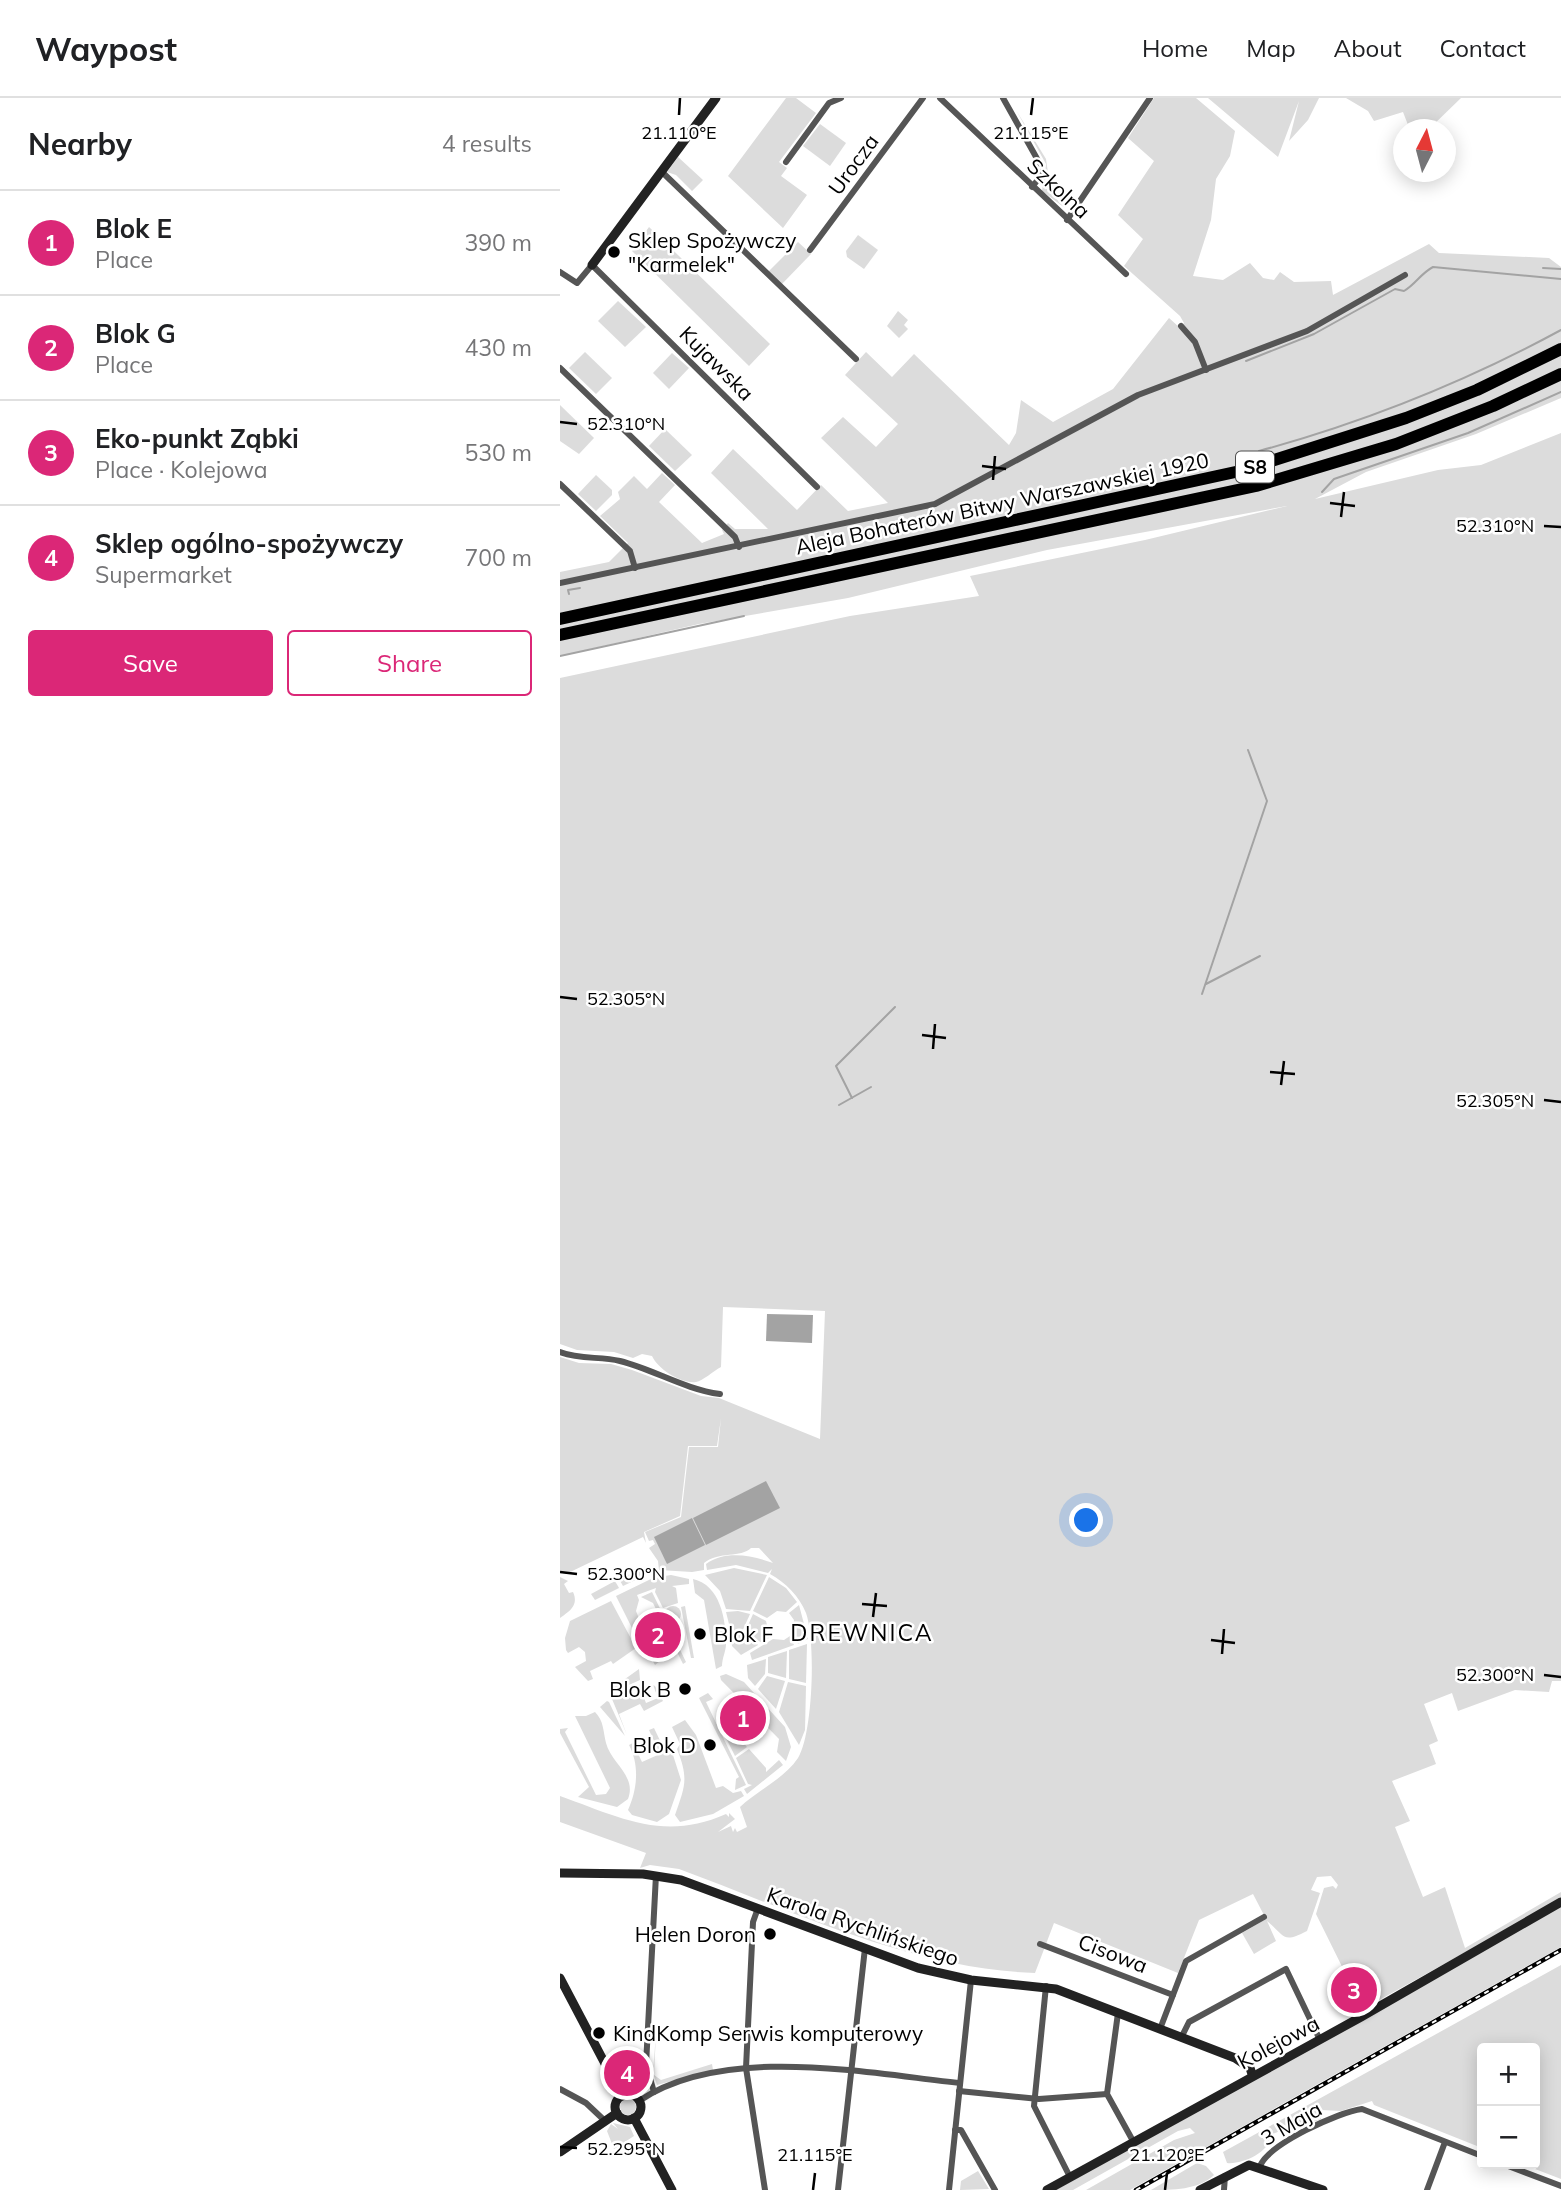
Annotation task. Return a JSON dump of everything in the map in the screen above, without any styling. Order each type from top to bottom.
[{"type":"highway","name":"Aleja Bohaterów Bitwy Warszawskiej 1920","points":[[560,619],[1126,498],[1273,462],[1424,411],[1561,349]]},
{"type":"highway","name":"Aleja Bohaterów Bitwy Warszawskiej 1920","points":[[560,635],[1267,483],[1396,444],[1493,406],[1561,374]]},
{"type":"street","points":[[560,272],[577,283],[716,98]]},
{"type":"street","points":[[786,162],[829,103],[841,98]]},
{"type":"street","name":"Urocza","points":[[810,250],[923,98]]},
{"type":"street","name":"Szkolna","points":[[940,98],[1126,274]]},
{"type":"street","points":[[1003,98],[1040,164],[1040,177],[1032,187]]},
{"type":"street","points":[[1068,220],[1150,98]]},
{"type":"street","points":[[661,171],[856,359]]},
{"type":"street","name":"Kujawska","points":[[592,265],[817,487]]},
{"type":"street","points":[[560,583],[935,504],[1113,407],[1307,331],[1405,275]]},
{"type":"street","points":[[1181,326],[1195,342],[1206,370]]},
{"type":"street","points":[[560,368],[732,534],[739,547]]},
{"type":"street","points":[[560,484],[629,551],[635,568]]},
{"type":"street","points":[[560,1352],[584,1359],[621,1361],[693,1390],[720,1394]]},
{"type":"street","name":"Karola Rychlińskiego","points":[[560,1873],[656,1875],[681,1880],[918,1968],[971,1980],[1045,1986],[1235,2058],[1247,2065],[1252,2074]]},
{"type":"street","points":[[654,2092],[646,2065],[656,1875]]},
{"type":"street","name":"Kolejowa","points":[[1047,2190],[1252,2074],[1320,2040],[1561,1902]]},
{"type":"street","points":[[758,1908],[753,1922],[746,2068],[765,2190]]},
{"type":"street","points":[[1160,2029],[1186,1961],[1264,1917]]},
{"type":"street","name":"Cisowa","points":[[1040,1944],[1173,1995]]},
{"type":"street","points":[[838,2190],[865,1948]]},
{"type":"street","points":[[1181,2038],[1189,2022],[1286,1969],[1320,2040]]},
{"type":"street","points":[[560,1979],[622,2096]]},
{"type":"street","points":[[949,2190],[971,1980]]},
{"type":"street","points":[[1045,1986],[1034,2099],[1038,2119],[1070,2177]]},
{"type":"street","points":[[1118,2014],[1107,2094],[1133,2141]]},
{"type":"street","points":[[639,2101],[654,2092],[691,2079],[746,2068],[782,2066],[851,2072],[1034,2099],[1107,2094]]},
{"type":"street","points":[[560,2089],[586,2103],[604,2120]]},
{"type":"street","points":[[630,2095],[639,2101],[640,2111],[634,2118],[623,2119],[617,2112],[617,2102],[622,2096],[630,2095]]},
{"type":"street","name":"3 Maja","points":[[1200,2190],[1246,2165],[1260,2166],[1266,2154],[1352,2110],[1367,2110],[1445,2142]]},
{"type":"street","points":[[560,2152],[617,2112]]},
{"type":"street","points":[[634,2118],[672,2190]]},
{"type":"street","points":[[955,2130],[961,2130],[995,2190]]},
{"type":"street","points":[[1427,2190],[1445,2142],[1477,2154]]},
{"type":"street","points":[[1260,2166],[1312,2188],[1324,2190]]},
{"type":"street","points":[[1516,2169],[1561,2186]]},
{"type":"street","points":[[1224,2176],[1224,2190]]},
{"type":"shaded area","points":[[786,98],[796,98],[816,113],[779,162],[787,168],[781,176],[807,195],[783,228],[728,176]]},
{"type":"shaded area","points":[[1154,98],[1196,98],[1235,131],[1230,156],[1216,179],[1211,220],[1193,276],[1223,280],[1250,263],[1263,278],[1274,280],[1280,272],[1294,282],[1331,281],[1333,295],[1429,244],[1439,253],[1549,258],[1561,267],[1561,398],[1476,434],[1366,472],[1315,499],[1438,470],[1481,465],[1561,433],[1561,1681],[1552,1681],[1549,1692],[1515,1690],[1458,1711],[1452,1693],[1424,1704],[1438,1741],[1429,1745],[1436,1764],[1392,1781],[1410,1821],[1395,1827],[1423,1897],[1445,1887],[1465,1948],[1561,1892],[1561,1899],[1363,2009],[1316,1914],[1324,1888],[1333,1886],[1336,1889],[1338,1885],[1331,1876],[1317,1877],[1311,1890],[1320,1893],[1307,1931],[1293,1937],[1284,1937],[1267,1921],[1276,1941],[1254,1954],[1242,1933],[1266,1919],[1253,1894],[1199,1920],[1178,1973],[1054,1923],[1035,1973],[943,1961],[853,1935],[679,1869],[650,1865],[640,1868],[646,1853],[560,1822],[560,1796],[642,1823],[682,1826],[726,1814],[729,1817],[729,1813],[735,1819],[718,1832],[731,1826],[733,1832],[735,1828],[737,1832],[747,1827],[740,1807],[786,1772],[798,1758],[803,1746],[810,1709],[812,1665],[806,1613],[791,1590],[770,1574],[772,1569],[768,1573],[736,1565],[707,1570],[706,1564],[730,1555],[747,1556],[773,1563],[759,1548],[710,1559],[704,1563],[704,1570],[692,1572],[659,1570],[658,1561],[649,1548],[655,1544],[653,1540],[649,1541],[645,1532],[681,1517],[689,1447],[718,1447],[721,1418],[717,1446],[688,1446],[680,1516],[644,1532],[646,1543],[643,1537],[566,1574],[560,1571],[560,1357],[579,1363],[611,1364],[632,1370],[701,1396],[719,1398],[820,1439],[825,1311],[723,1307],[721,1367],[696,1382],[684,1381],[671,1375],[659,1366],[652,1356],[642,1354],[633,1358],[614,1352],[577,1350],[560,1344],[560,678],[850,616],[979,596],[970,576],[1145,540],[1287,506],[1047,550],[848,598],[699,624],[560,656],[560,572],[609,562],[628,543],[600,516],[620,499],[618,492],[634,476],[647,489],[662,473],[675,485],[659,502],[702,543],[724,534],[722,530],[728,523],[735,529],[768,529],[711,473],[733,449],[797,510],[821,485],[848,511],[888,503],[821,438],[843,417],[876,447],[898,424],[845,375],[866,352],[892,377],[914,354],[1009,445],[1016,433],[1021,400],[1053,422],[1113,389],[1169,318],[1179,327],[1184,323],[1180,316],[1124,266],[1143,239],[1118,215],[1154,161],[1128,138]]},
{"type":"shaded area","points":[[1208,98],[1319,98],[1308,120],[1289,141],[1299,101],[1278,157]]},
{"type":"shaded area","points":[[1346,98],[1461,98],[1439,119],[1406,119],[1403,112],[1374,121],[1368,111]]},
{"type":"shaded area","points":[[1016,110],[1046,159],[1048,173],[1043,185],[1065,208],[1042,191],[1046,164]]},
{"type":"shaded area","points":[[820,124],[846,143],[830,166],[803,146]]},
{"type":"shaded area","points":[[678,157],[703,180],[692,191],[676,175],[667,172]]},
{"type":"shaded area","points":[[649,227],[770,344],[749,366],[632,251]]},
{"type":"shaded area","points":[[858,235],[878,250],[864,269],[847,257],[846,251]]},
{"type":"shaded area","points":[[798,242],[811,254],[781,285],[768,272]]},
{"type":"shaded area","points":[[618,301],[646,327],[625,347],[598,321]]},
{"type":"shaded area","points":[[898,311],[908,320],[904,325],[908,329],[899,338],[887,326]]},
{"type":"shaded area","points":[[585,352],[612,378],[596,394],[569,368]]},
{"type":"shaded area","points":[[672,353],[689,368],[669,389],[653,373]]},
{"type":"shaded area","points":[[560,405],[594,438],[579,454],[560,441]]},
{"type":"shaded area","points":[[665,429],[692,455],[675,471],[649,446]]},
{"type":"shaded area","points":[[596,475],[612,490],[612,495],[596,511],[578,494]]},
{"type":"shaded area","points":[[767,1314],[813,1315],[812,1343],[766,1341]]},
{"type":"shaded area","points":[[766,1481],[780,1508],[706,1545],[693,1518]]},
{"type":"shaded area","points":[[692,1518],[705,1545],[667,1564],[654,1537]]},
{"type":"shaded area","points":[[646,1567],[650,1569],[648,1574],[623,1586],[619,1579]]},
{"type":"shaded area","points":[[734,1568],[767,1575],[750,1611],[726,1609],[720,1591],[705,1575]]},
{"type":"shaded area","points":[[671,1575],[689,1579],[689,1584],[672,1586],[676,1588],[678,1603],[663,1608],[655,1592],[656,1588],[637,1595],[639,1600],[636,1611],[640,1621],[637,1623],[642,1625],[660,1661],[655,1665],[643,1643],[640,1644],[616,1596],[653,1578]]},
{"type":"shaded area","points":[[560,1577],[568,1581],[564,1584],[569,1593],[573,1592],[575,1601],[570,1610],[560,1618]]},
{"type":"shaded area","points":[[769,1577],[786,1588],[797,1602],[786,1612],[777,1611],[767,1618],[753,1611]]},
{"type":"shaded area","points":[[693,1579],[710,1588],[723,1614],[726,1647],[722,1666],[716,1669],[704,1600],[695,1593]]},
{"type":"shaded area","points":[[615,1581],[619,1588],[595,1600],[591,1594]]},
{"type":"shaded area","points":[[652,1592],[686,1662],[683,1664],[653,1603],[641,1597]]},
{"type":"shaded area","points":[[611,1601],[636,1648],[613,1664],[611,1661],[590,1671],[593,1679],[588,1681],[575,1667],[586,1661],[585,1652],[579,1647],[568,1653],[565,1638],[570,1621]]},
{"type":"shaded area","points":[[799,1605],[808,1639],[798,1644],[792,1634],[794,1620],[789,1613]]},
{"type":"shaded area","points":[[673,1606],[679,1608],[679,1620],[673,1622],[667,1620],[665,1614],[667,1608]]},
{"type":"shaded area","points":[[685,1606],[694,1658],[691,1658],[681,1607]]},
{"type":"shaded area","points":[[726,1612],[750,1614],[742,1632],[731,1632]]},
{"type":"shaded area","points":[[753,1614],[766,1621],[770,1637],[762,1643],[745,1632]]},
{"type":"shaded area","points":[[738,1634],[753,1639],[758,1645],[741,1655],[732,1646],[730,1636]]},
{"type":"shaded area","points":[[790,1636],[794,1645],[752,1660],[750,1653],[773,1639],[784,1640]]},
{"type":"shaded area","points":[[807,1644],[806,1683],[789,1679],[789,1650]]},
{"type":"shaded area","points":[[787,1651],[786,1678],[768,1673],[768,1657]]},
{"type":"shaded area","points":[[766,1659],[765,1674],[755,1686],[748,1678],[747,1665]]},
{"type":"shaded area","points":[[639,1669],[640,1680],[613,1692],[609,1684],[615,1681],[618,1684]]},
{"type":"shaded area","points":[[726,1674],[744,1682],[785,1727],[791,1747],[786,1761],[777,1752],[779,1739],[721,1680],[720,1676]]},
{"type":"shaded area","points":[[767,1676],[785,1681],[776,1709],[758,1689]]},
{"type":"shaded area","points":[[788,1682],[806,1686],[805,1730],[799,1745],[779,1712]]},
{"type":"shaded area","points":[[641,1684],[653,1685],[624,1693]]},
{"type":"shaded area","points":[[653,1685],[663,1701],[644,1711],[640,1704],[619,1714],[627,1735],[612,1699],[620,1694],[627,1697],[642,1693],[646,1703],[658,1698]]},
{"type":"shaded area","points":[[708,1693],[713,1699],[706,1702],[746,1785],[735,1790],[736,1779],[739,1777],[699,1698]]},
{"type":"shaded area","points":[[609,1702],[625,1736],[600,1707]]},
{"type":"shaded area","points":[[595,1712],[602,1723],[609,1750],[629,1783],[628,1799],[617,1807],[578,1797],[589,1787],[560,1733],[560,1729],[568,1728],[565,1732],[596,1795],[606,1794],[610,1788],[575,1716],[586,1716]]},
{"type":"shaded area","points":[[685,1720],[696,1735],[716,1788],[723,1786],[733,1793],[741,1791],[744,1796],[713,1814],[680,1822],[675,1815],[684,1775],[677,1749],[680,1744],[672,1727]]},
{"type":"shaded area","points":[[654,1728],[665,1751],[673,1755],[681,1780],[669,1814],[657,1822],[632,1815],[628,1810],[636,1778],[635,1761],[629,1745],[633,1743],[642,1762],[660,1754],[649,1730]]},
{"type":"shaded area","points":[[732,1730],[747,1747],[735,1756],[725,1736]]},
{"type":"shaded area","points":[[749,1749],[766,1768],[766,1772],[779,1760],[783,1765],[747,1794],[744,1789],[752,1785],[748,1784],[736,1758]]},
{"type":"shaded area","points":[[1561,1905],[1561,1947],[1130,2190],[1086,2190],[1174,2140],[1195,2133],[1190,2128],[1178,2131],[1073,2190],[1056,2190]]},
{"type":"shaded area","points":[[1561,1965],[1561,2179],[1535,2169],[1540,2169],[1540,2043],[1477,2043],[1477,2146],[1374,2105],[1372,2101],[1341,2111],[1321,2110],[1321,2119],[1298,2129],[1293,2126],[1270,2135],[1261,2152],[1240,2162],[1227,2163],[1223,2152]]},
{"type":"shaded area","points":[[656,2033],[654,2075],[661,2080],[712,2064],[713,2070],[657,2085],[653,2073]]},
{"type":"shaded area","points":[[628,2099],[634,2101],[634,2113],[628,2115],[622,2113],[620,2107],[622,2101]]},
{"type":"shaded area","points":[[613,2123],[630,2127],[634,2136],[614,2149],[607,2131],[611,2124],[618,2129]]},
{"type":"shaded area","points":[[1197,2163],[1206,2166],[1214,2175],[1193,2186],[1151,2190]]},
{"type":"shaded area","points":[[978,2171],[989,2189],[960,2190],[961,2181]]},
{"type":"waterway","points":[[1246,361],[1314,334],[1395,289],[1404,291],[1433,267],[1561,279]]},
{"type":"waterway","points":[[1543,268],[1561,269]]},
{"type":"waterway","points":[[1259,451],[1376,414],[1414,399],[1488,367],[1561,330]]},
{"type":"waterway","points":[[1322,492],[1334,479],[1468,433],[1561,392]]},
{"type":"waterway","points":[[569,594],[568,590],[580,588]]},
{"type":"waterway","points":[[560,656],[744,616]]},
{"type":"waterway","points":[[1202,994],[1267,801],[1248,750]]},
{"type":"waterway","points":[[1206,984],[1260,956]]},
{"type":"waterway","points":[[852,1098],[836,1066],[895,1007]]},
{"type":"waterway","points":[[839,1105],[871,1087]]},
{"type":"railway","points":[[1136,2190],[1561,1950]]},
{"type":"place","name":"Sklep Spożywczy \"Karmelek\"","points":[[614,252]]},
{"type":"place","name":"Blok F","points":[[700,1634]]},
{"type":"place","name":"Blok G","points":[[658,1635]]},
{"type":"place","name":"Blok B","points":[[685,1689]]},
{"type":"place","name":"Blok E","points":[[743,1718]]},
{"type":"place","name":"Blok D","points":[[710,1745]]},
{"type":"place","name":"Helen Doron","points":[[770,1934]]},
{"type":"place","name":"Eko-punkt Ząbki","points":[[1354,1990]]},
{"type":"place","name":"KindKomp Serwis komputerowy","points":[[599,2033]]},
{"type":"place","name":"Sklep ogólno-spożywczy","points":[[627,2073]]},
{"type":"district","name":"DREWNICA","points":[[862,1632]]}]
